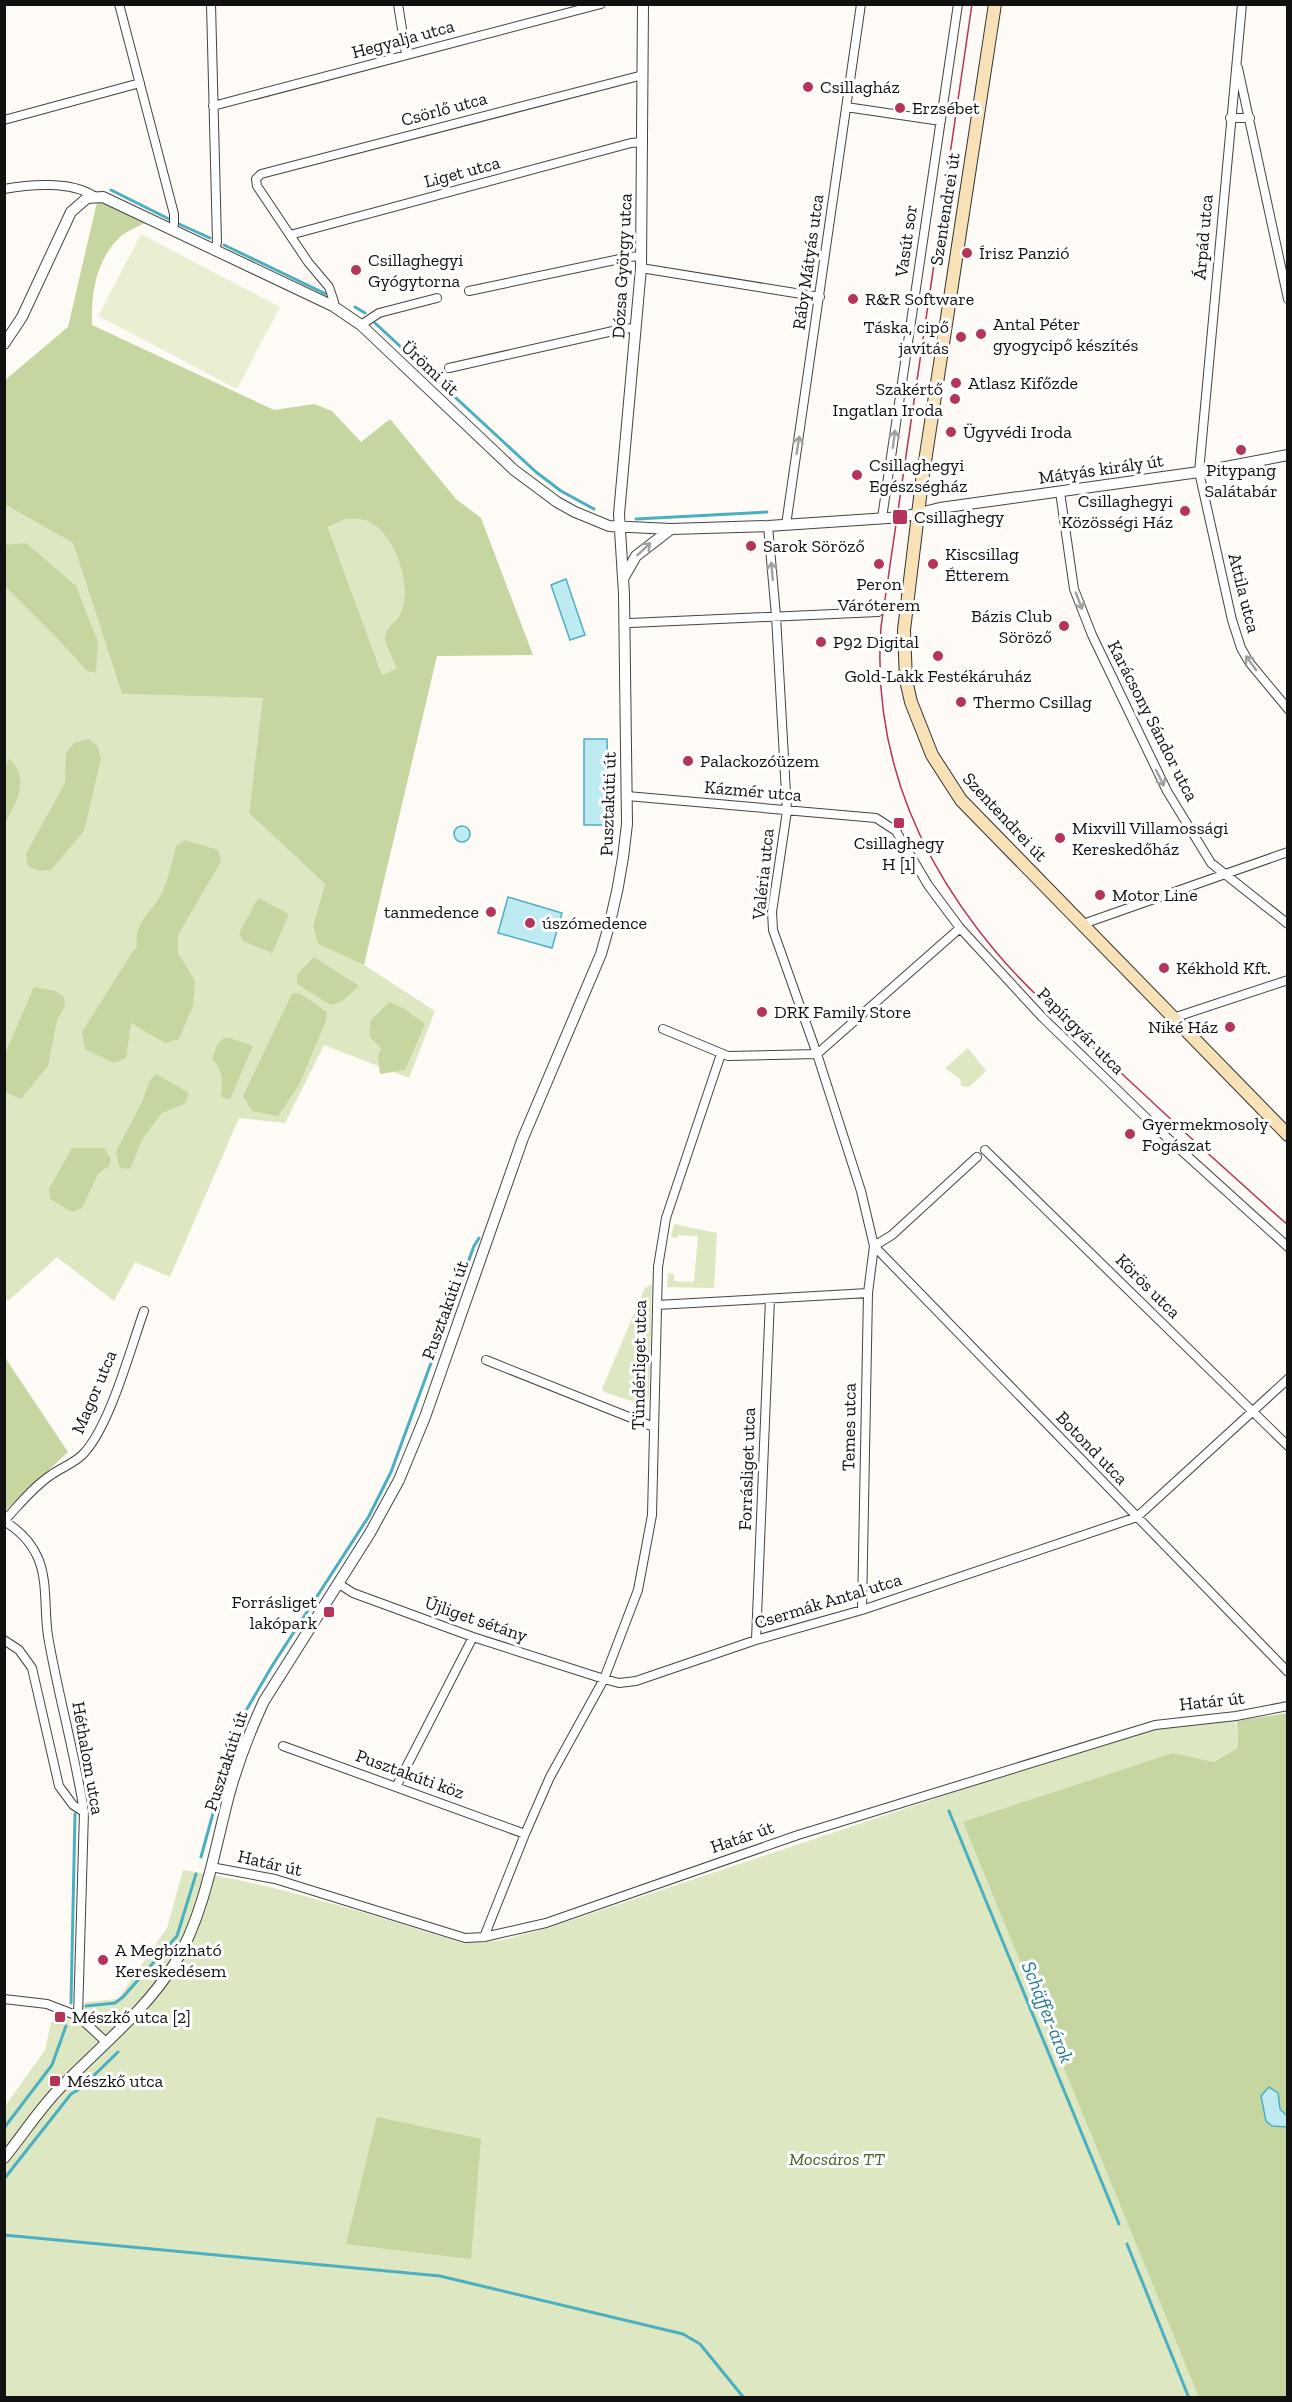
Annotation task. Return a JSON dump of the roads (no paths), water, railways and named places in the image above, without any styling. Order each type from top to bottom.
[{"type":"main road","name":"Szentendrei út","points":[[995,4],[941,347],[905,621],[906,680],[911,702],[932,755],[961,800],[1287,1135]]},
{"type":"street","points":[[118,4],[174,214],[172,230]]},
{"type":"street","points":[[211,4],[217,242],[214,251]]},
{"type":"street","points":[[398,4],[406,54]]},
{"type":"street","name":"Hegyalja utca","points":[[213,106],[573,8],[601,4]]},
{"type":"street","name":"Dózsa György utca","points":[[621,528],[620,500],[641,268],[643,4]]},
{"type":"street","name":"Ráby Mátyás utca","points":[[786,525],[861,4]]},
{"type":"street","name":"Vasút sor","points":[[882,518],[958,4]]},
{"type":"street","name":"Árpád utca","points":[[1199,472],[1242,4]]},
{"type":"street","points":[[1236,58],[1287,299]]},
{"type":"street","name":"Csörlő utca","points":[[290,235],[257,186],[256,179],[261,174],[643,75]]},
{"type":"street","points":[[4,120],[140,83]]},
{"type":"street","points":[[846,107],[941,121]]},
{"type":"street","points":[[1230,118],[1250,118]]},
{"type":"street","name":"Liget utca","points":[[290,235],[631,143],[643,142]]},
{"type":"street","points":[[4,189],[58,186],[87,191],[94,196]]},
{"type":"street","points":[[4,344],[22,316],[71,212],[80,202],[94,196]]},
{"type":"street","name":"Ürömi út","points":[[94,196],[111,199],[214,251],[333,306],[361,326],[514,470],[539,490],[575,512],[609,526],[671,529],[768,526],[903,517],[919,512]]},
{"type":"street","points":[[290,235],[328,287],[334,302],[333,306]]},
{"type":"street","points":[[469,291],[641,256]]},
{"type":"street","points":[[641,268],[820,297]]},
{"type":"street","points":[[361,326],[379,313],[437,298]]},
{"type":"street","points":[[449,368],[635,328]]},
{"type":"street","name":"Mátyás király út","points":[[919,512],[1199,472],[1287,455]]},
{"type":"street","name":"Attila utca","points":[[1199,472],[1232,620],[1241,648],[1249,662],[1287,709]]},
{"type":"street","name":"Karácsony Sándor utca","points":[[1060,492],[1074,589],[1096,646],[1167,791],[1211,863],[1287,924]]},
{"type":"street","name":"Valéria utca","points":[[768,526],[776,616],[787,811],[772,912],[773,930],[817,1054],[859,1185],[874,1246]]},
{"type":"street","name":"Pusztakúti út","points":[[4,2158],[55,2093],[136,2011],[175,1963],[190,1931],[211,1867],[238,1763],[259,1711],[339,1584],[389,1498],[416,1438],[523,1138],[601,954],[614,907],[624,855],[627,796],[624,577],[621,528]]},
{"type":"street","points":[[624,577],[636,556],[671,529]]},
{"type":"street","points":[[630,623],[878,612]]},
{"type":"street","name":"Kázmér utca","points":[[627,796],[876,818]]},
{"type":"street","name":"Papírgyár utca","points":[[876,818],[896,831],[928,885],[960,928],[1042,1017],[1085,1060],[1287,1247]]},
{"type":"street","points":[[1083,924],[1287,852]]},
{"type":"street","points":[[663,1029],[721,1054],[741,1056],[817,1054],[960,928]]},
{"type":"street","points":[[1173,1018],[1287,980]]},
{"type":"street","name":"Tündérliget utca","points":[[604,1679],[638,1590],[652,1515],[658,1267],[666,1218],[721,1054]]},
{"type":"street","name":"Körös utca","points":[[985,1150],[1287,1446]]},
{"type":"street","points":[[874,1246],[892,1235],[977,1157]]},
{"type":"street","name":"Temes utca","points":[[862,1610],[868,1293],[874,1246]]},
{"type":"street","name":"Botond utca","points":[[874,1246],[1287,1672]]},
{"type":"street","points":[[657,1305],[868,1293]]},
{"type":"street","name":"Forrásliget utca","points":[[756,1640],[770,1299]]},
{"type":"street","name":"Magor utca","points":[[4,1521],[50,1476],[80,1458],[87,1450],[105,1418],[144,1311]]},
{"type":"street","points":[[486,1360],[654,1427]]},
{"type":"street","name":"Csermák Antal utca","points":[[604,1679],[619,1683],[636,1681],[756,1640],[862,1610],[1137,1517],[1287,1379]]},
{"type":"street","name":"Héthalom utca","points":[[4,1521],[16,1528],[26,1539],[38,1559],[42,1574],[48,1637],[80,1781],[84,1812],[78,2016]]},
{"type":"street","name":"Újliget sétány","points":[[339,1584],[352,1593],[473,1637],[604,1679]]},
{"type":"street","points":[[396,1787],[473,1637]]},
{"type":"street","points":[[4,1640],[19,1650],[32,1668],[59,1786],[73,1805],[84,1812]]},
{"type":"street","points":[[484,1937],[550,1777],[604,1679]]},
{"type":"street","name":"Határ út","points":[[211,1867],[275,1879],[465,1938],[484,1937],[546,1923],[798,1835],[1155,1725],[1236,1716],[1287,1706]]},
{"type":"street","name":"Pusztakúti köz","points":[[283,1746],[525,1834]]},
{"type":"street","points":[[4,1999],[50,2005],[78,2016],[106,2042]]},
{"type":"water","points":[[566,579],[585,635],[570,640],[551,585]]},
{"type":"water","points":[[584,739],[607,739],[609,809],[606,825],[584,825]]},
{"type":"water","points":[[462,826],[470,834],[462,842],[454,834]]},
{"type":"water","name":"úszómedence","points":[[508,897],[562,913],[552,948],[498,933]]},
{"type":"water","points":[[1269,2087],[1278,2093],[1280,2109],[1287,2116],[1287,2127],[1272,2126],[1266,2121],[1261,2096]]},
{"type":"waterway","points":[[111,190],[169,219]]},
{"type":"waterway","points":[[179,224],[210,238]]},
{"type":"waterway","points":[[224,245],[326,294]]},
{"type":"waterway","points":[[355,307],[365,313]]},
{"type":"waterway","points":[[375,323],[536,472],[561,491],[594,509]]},
{"type":"waterway","points":[[636,519],[767,512]]},
{"type":"waterway","points":[[201,1857],[237,1726],[272,1666],[369,1516],[391,1472],[474,1246],[479,1238]]},
{"type":"waterway","name":"Schäffer-árok","points":[[949,1811],[1119,2224]]},
{"type":"waterway","points":[[71,2003],[75,1814]]},
{"type":"waterway","points":[[86,2006],[115,2003],[123,1997],[177,1936],[196,1874]]},
{"type":"waterway","points":[[4,2128],[52,2065],[66,2026]]},
{"type":"waterway","points":[[4,2179],[71,2094],[81,2088],[118,2052]]},
{"type":"waterway","points":[[4,2235],[440,2276],[683,2334],[700,2344],[744,2398]]},
{"type":"waterway","name":"Schäffer-árok","points":[[1127,2244],[1189,2398]]},
{"type":"tram line","points":[[972,4],[881,627],[880,672],[884,716],[893,759],[906,800],[943,879],[996,952],[1056,1014],[1288,1225]]},
{"type":"tram line","points":[[1130,500],[1131,507]]},
{"type":"place","name":"Csillagház","points":[[808,87]]},
{"type":"place","name":"Erzsébet","points":[[900,108]]},
{"type":"place","name":"Írisz Panzió","points":[[967,253]]},
{"type":"place","name":"Csillaghegyi Gyógytorna","points":[[356,270]]},
{"type":"place","name":"R&R Software","points":[[853,299]]},
{"type":"place","name":"Antal Péter gyogycipő készítés","points":[[981,334]]},
{"type":"place","name":"Táska, cipő javítás","points":[[961,337]]},
{"type":"place","name":"Atlasz Kifőzde","points":[[956,383]]},
{"type":"place","name":"Szakértő Ingatlan Iroda","points":[[955,399]]},
{"type":"place","name":"Ügyvédi Iroda","points":[[951,432]]},
{"type":"place","name":"Pitypang Salátabár","points":[[1241,450]]},
{"type":"place","name":"Csillaghegyi Egészségház","points":[[857,475]]},
{"type":"place","name":"Csillaghegyi Közösségi Ház","points":[[1185,511]]},
{"type":"place","name":"Csillaghegy","points":[[900,517]]},
{"type":"place","name":"Sarok Söröző","points":[[751,546]]},
{"type":"place","name":"Peron Váróterem","points":[[879,564]]},
{"type":"place","name":"Kiscsillag Étterem","points":[[933,564]]},
{"type":"place","name":"Bázis Club Söröző","points":[[1064,626]]},
{"type":"place","name":"P92 Digital","points":[[821,642]]},
{"type":"place","name":"Gold-Lakk Festékáruház","points":[[938,656]]},
{"type":"place","name":"Thermo Csillag","points":[[961,702]]},
{"type":"place","name":"Palackozóüzem","points":[[688,761]]},
{"type":"place","name":"Csillaghegy H [1]","points":[[899,823]]},
{"type":"place","name":"Mixvill Villamossági Kereskedőház","points":[[1060,838]]},
{"type":"place","name":"Motor Line","points":[[1100,895]]},
{"type":"place","name":"tanmedence","points":[[491,912]]},
{"type":"place","name":"úszómedence","points":[[530,923]]},
{"type":"place","name":"Kékhold Kft.","points":[[1164,968]]},
{"type":"place","name":"DRK Family Store","points":[[762,1012]]},
{"type":"place","name":"Niké Ház","points":[[1230,1027]]},
{"type":"place","name":"Gyermekmosoly Fogászat","points":[[1130,1134]]},
{"type":"place","name":"Forrásliget lakópark","points":[[329,1612]]},
{"type":"place","name":"A Megbízható Kereskedésem","points":[[103,1960]]},
{"type":"place","name":"Mészkő utca [2]","points":[[60,2017]]},
{"type":"place","name":"Mészkő utca","points":[[55,2081]]},
{"type":"park label","name":"Mocsáros TT","points":[[837,2159]]}]
